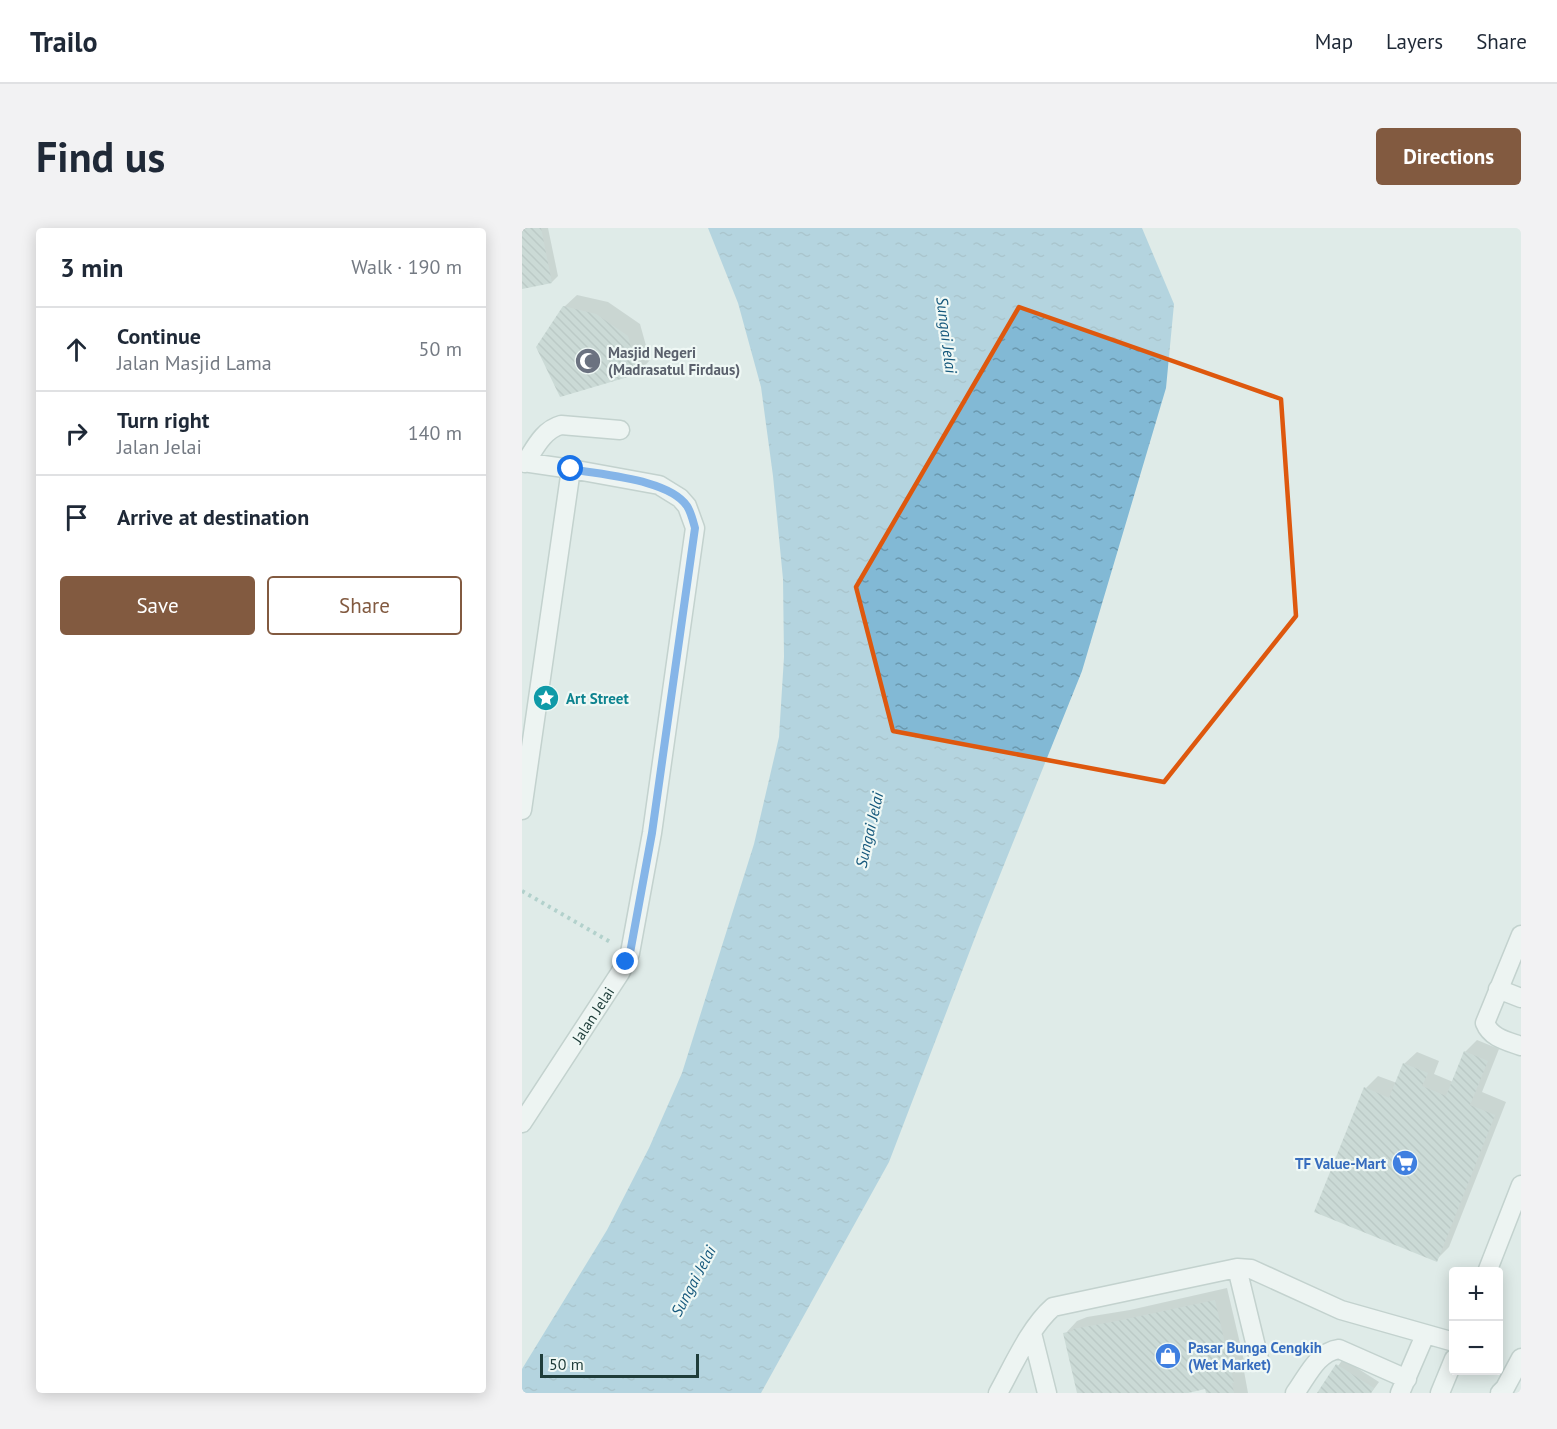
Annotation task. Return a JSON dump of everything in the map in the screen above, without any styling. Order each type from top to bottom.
[{"type":"street","points":[[522,810],[571,469],[524,463],[543,436],[555,427],[561,425],[620,430]]},
{"type":"street","name":"Jalan Jelai","points":[[522,1123],[620,973],[630,953],[652,833],[695,528],[687,506],[680,498],[659,485],[571,469]]},
{"type":"street","points":[[1521,936],[1485,1023],[1489,1032],[1521,1046]]},
{"type":"street","points":[[1498,989],[1521,998]]},
{"type":"street","points":[[1489,1267],[1519,1196]]},
{"type":"street","points":[[1237,1268],[1259,1359]]},
{"type":"street","points":[[998,1393],[1045,1314],[1059,1304],[1237,1268],[1251,1269],[1341,1310],[1449,1341]]},
{"type":"street","points":[[1032,1333],[1047,1393]]},
{"type":"street","points":[[1295,1393],[1322,1355],[1339,1348],[1403,1386],[1425,1335]]},
{"type":"street","points":[[1500,1393],[1521,1358]]},
{"type":"street","points":[[1440,1393],[1449,1371]]},
{"type":"path","points":[[522,891],[630,953]]},
{"type":"highlighted area","points":[[1019,307],[1281,399],[1296,616],[1164,782],[893,731],[856,587]]},
{"type":"water","name":"Sungai Jelai","points":[[708,228],[1142,228],[1174,304],[1166,388],[1082,671],[979,927],[889,1162],[761,1393],[522,1393],[522,1369],[607,1230],[649,1148],[682,1073],[754,844],[779,737],[784,657],[783,579],[761,387],[738,303]]},
{"type":"building","points":[[522,228],[541,228],[552,283],[522,289]]},
{"type":"building","name":"Masjid Negeri (Madrasatul Firdaus)","points":[[563,306],[596,314],[628,336],[638,374],[560,397],[536,347]]},
{"type":"building","name":"TF Value-Mart","points":[[1464,1051],[1488,1061],[1470,1105],[1495,1115],[1437,1262],[1314,1212],[1364,1087],[1389,1098],[1403,1063],[1428,1073],[1422,1086],[1446,1096]]},
{"type":"building","points":[[1215,1300],[1234,1383],[1232,1383],[1234,1393],[1206,1393],[1205,1389],[1188,1393],[1077,1393],[1063,1333]]},
{"type":"building","points":[[1336,1364],[1374,1388],[1371,1393],[1317,1393]]},
{"type":"place","name":"Masjid Negeri (Madrasatul Firdaus)","points":[[588,361]]},
{"type":"place","name":"Art Street","points":[[546,698]]},
{"type":"place","name":"TF Value-Mart","points":[[1405,1163]]},
{"type":"place","name":"Pasar Bunga Cengkih (Wet Market)","points":[[1168,1356]]},
{"type":"route","points":[[571,469],[659,485],[680,498],[687,506],[695,528],[652,833],[630,953],[626,962]]}]
